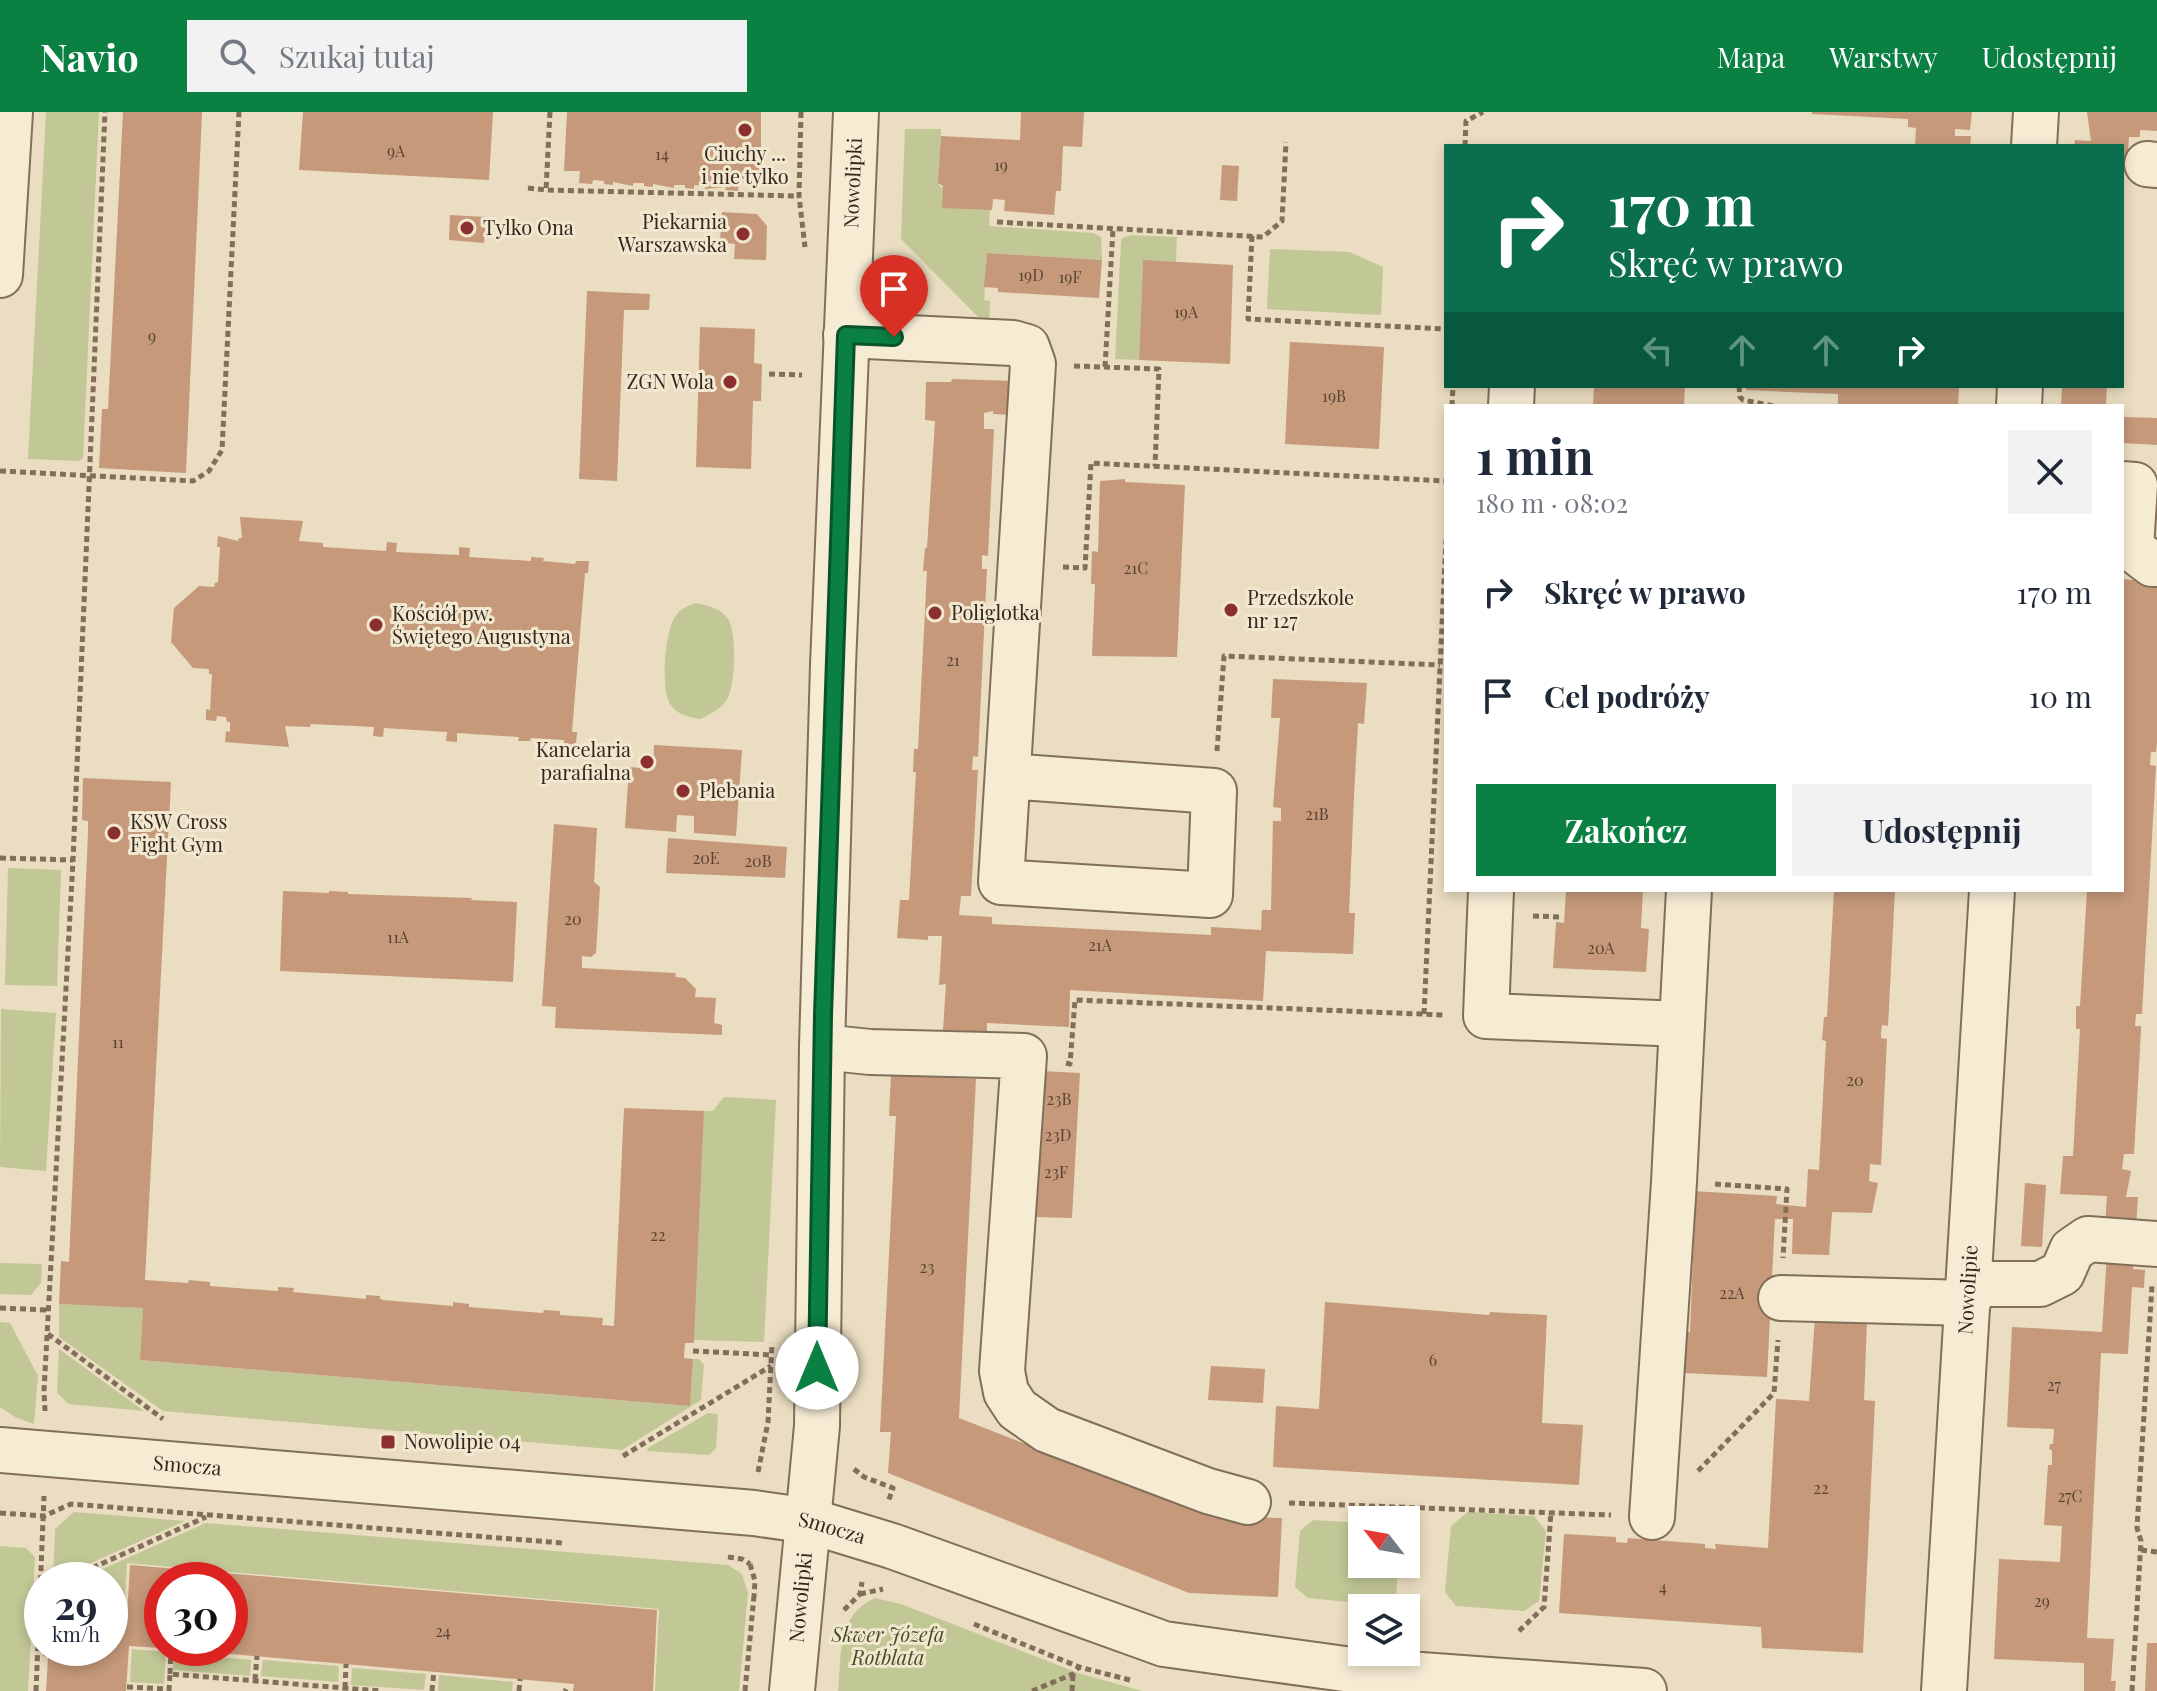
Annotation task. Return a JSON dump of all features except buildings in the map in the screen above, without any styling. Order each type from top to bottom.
[{"type":"street","points":[[0,275],[10,112]]},
{"type":"street","name":"Nowolipki","points":[[792,1691],[817,1426],[822,1047],[856,112]]},
{"type":"street","points":[[2034,144],[2036,112]]},
{"type":"street","points":[[846,335],[1013,343],[1027,347],[1033,364],[1001,882],[1210,895],[1214,791],[1008,776]]},
{"type":"street","points":[[2124,484],[2135,485],[2131,548],[2152,564],[2157,564]]},
{"type":"street","points":[[1491,892],[1486,1016],[1682,1024]]},
{"type":"street","points":[[1631,1516],[1674,1182],[1689,892]]},
{"type":"street","name":"Nowolipie","points":[[1944,1691],[1992,892]]},
{"type":"street","points":[[822,1047],[870,1052],[1024,1056],[1002,1371],[1006,1392],[1017,1409],[1047,1430],[1208,1491],[1248,1502]]},
{"type":"street","points":[[1781,1298],[1969,1294],[2040,1284],[2062,1273],[2072,1250],[2088,1239],[2155,1260]]},
{"type":"street","name":"Smocza","points":[[0,1450],[754,1513],[810,1521],[892,1546],[1164,1644],[1352,1670],[1644,1691]]},
{"type":"path","points":[[47,1417],[43,1397],[73,860],[105,112]]},
{"type":"path","points":[[0,471],[193,481],[209,471],[222,450],[239,112]]},
{"type":"path","points":[[546,190],[550,112]]},
{"type":"path","points":[[1465,144],[1466,121],[1483,112]]},
{"type":"path","points":[[997,222],[1263,237],[1282,221],[1286,142]]},
{"type":"path","points":[[528,188],[799,196]]},
{"type":"path","points":[[1105,367],[1113,229]]},
{"type":"path","points":[[1252,236],[1248,319],[1444,329]]},
{"type":"path","points":[[1117,368],[1159,369],[1155,467]]},
{"type":"path","points":[[769,374],[807,376]]},
{"type":"path","points":[[1739,388],[1743,400],[1764,404]]},
{"type":"path","points":[[1070,567],[1085,568],[1091,463],[1444,481]]},
{"type":"path","points":[[1424,1014],[1444,581]]},
{"type":"path","points":[[1214,791],[1224,656],[1440,665]]},
{"type":"path","points":[[0,858],[73,860]]},
{"type":"path","points":[[1528,916],[1561,917]]},
{"type":"path","points":[[1070,1064],[1075,1000],[1486,1016]]},
{"type":"path","points":[[1674,1182],[1787,1189],[1784,1253]]},
{"type":"path","points":[[2132,1691],[2141,1550],[2137,1528],[2155,1260]]},
{"type":"path","points":[[0,1308],[48,1310]]},
{"type":"path","points":[[47,1334],[163,1419]]},
{"type":"path","points":[[693,1351],[771,1355]]},
{"type":"path","points":[[1696,1472],[1774,1393],[1778,1354]]},
{"type":"path","points":[[623,1456],[771,1366]]},
{"type":"path","points":[[851,1458],[852,1466],[858,1473],[893,1488],[886,1507]]},
{"type":"path","points":[[42,1562],[45,1486]]},
{"type":"path","points":[[1248,1502],[1631,1516]]},
{"type":"path","points":[[0,1513],[44,1516],[71,1504],[566,1543]]},
{"type":"path","points":[[1519,1631],[1544,1607],[1551,1512]]},
{"type":"path","points":[[105,1562],[208,1516]]},
{"type":"path","points":[[2141,1550],[2157,1552]]},
{"type":"path","points":[[745,1691],[755,1581],[750,1555]]},
{"type":"path","points":[[717,1556],[742,1559],[750,1564]]},
{"type":"path","points":[[860,1594],[862,1582]]},
{"type":"path","points":[[833,1607],[843,1612],[860,1594],[882,1589],[893,1592]]},
{"type":"path","points":[[754,1596],[763,1597]]},
{"type":"path","points":[[964,1621],[1079,1667],[1139,1683]]},
{"type":"path","points":[[255,1680],[257,1656]]},
{"type":"path","points":[[345,1688],[346,1664]]},
{"type":"path","points":[[36,1691],[37,1666]]},
{"type":"path","points":[[127,1687],[169,1690],[170,1666]]},
{"type":"path","points":[[1032,1691],[1073,1674],[1079,1667]]},
{"type":"path","points":[[432,1691],[434,1671]]},
{"type":"path","points":[[170,1674],[381,1691]]},
{"type":"path","points":[[1072,1691],[1073,1674]]},
{"type":"path","points":[[519,1691],[520,1679]]},
{"type":"green space","points":[[46,112],[99,112],[83,458],[79,461],[28,459]]},
{"type":"green space","points":[[905,129],[941,129],[939,186],[990,209],[989,226],[1093,233],[1101,237],[1102,260],[987,253],[984,300],[990,301],[989,328],[901,239]]},
{"type":"green space","points":[[1131,235],[1177,237],[1176,262],[1143,261],[1139,360],[1115,359],[1121,242],[1122,238]]},
{"type":"green space","points":[[1270,249],[1349,252],[1383,267],[1381,315],[1267,309]]},
{"type":"green space","points":[[695,603],[725,615],[731,626],[734,648],[732,685],[726,701],[700,719],[686,716],[675,709],[669,702],[665,684],[667,646],[672,624],[679,612]]},
{"type":"green space","points":[[8,868],[61,870],[57,986],[5,985]]},
{"type":"green space","points":[[1,1009],[56,1013],[46,1171],[0,1167]]},
{"type":"green space","points":[[724,1097],[776,1100],[764,1342],[694,1340],[704,1111],[713,1111]]},
{"type":"green space","points":[[0,1263],[42,1264],[41,1283],[31,1295],[0,1294]]},
{"type":"green space","points":[[59,1304],[143,1308],[140,1360],[690,1406],[693,1359],[699,1359],[704,1365],[701,1400],[622,1450],[163,1411],[59,1337]]},
{"type":"green space","points":[[0,1322],[10,1323],[38,1376],[34,1424],[0,1407]]},
{"type":"green space","points":[[59,1349],[144,1411],[69,1404],[57,1393]]},
{"type":"green space","points":[[708,1413],[718,1414],[716,1448],[709,1455],[647,1451],[648,1448]]},
{"type":"green space","points":[[74,1512],[185,1521],[93,1562],[54,1562],[55,1529]]},
{"type":"green space","points":[[1468,1512],[1534,1516],[1546,1531],[1539,1601],[1524,1611],[1456,1606],[1445,1592],[1451,1526]]},
{"type":"green space","points":[[1313,1520],[1348,1522],[1348,1578],[1397,1578],[1396,1594],[1348,1594],[1348,1602],[1308,1598],[1295,1587],[1300,1531]]},
{"type":"green space","points":[[206,1523],[728,1565],[742,1574],[748,1593],[739,1691],[655,1691],[659,1609],[248,1573],[248,1562],[144,1562],[144,1564],[118,1562]]},
{"type":"green space","points":[[0,1546],[26,1548],[35,1557],[35,1562],[24,1562],[24,1666],[29,1666],[28,1691],[0,1691]]},
{"type":"green space","name":"Skwer Józefa Rotblata","points":[[875,1598],[901,1604],[1078,1673],[1142,1691],[838,1691],[841,1650],[847,1625],[862,1606]]},
{"type":"green space","points":[[132,1649],[144,1650],[144,1666],[165,1666],[164,1684],[130,1682]]},
{"type":"green space","points":[[248,1660],[251,1660],[250,1676],[173,1670],[173,1666],[248,1666]]},
{"type":"green space","points":[[263,1660],[339,1666],[338,1682],[261,1676]]},
{"type":"green space","points":[[352,1668],[426,1674],[424,1690],[351,1685]]},
{"type":"green space","points":[[439,1675],[513,1682],[512,1691],[438,1691]]},
{"type":"place","name":"Ciuchy ... i nie tylko","points":[[745,130]]},
{"type":"place","name":"Tylko Ona","points":[[467,228]]},
{"type":"place","name":"Piekarnia Warszawska","points":[[743,234]]},
{"type":"place","name":"ZGN Wola","points":[[730,382]]},
{"type":"place","name":"Przedszkole nr 127","points":[[1231,610]]},
{"type":"place","name":"Poliglotka","points":[[935,613]]},
{"type":"place","name":"Kościół pw. Świętego Augustyna","points":[[376,625]]},
{"type":"place","name":"Kancelaria parafialna","points":[[647,762]]},
{"type":"place","name":"Plebania","points":[[683,791]]},
{"type":"place","name":"KSW Cross Fight Gym","points":[[114,833]]},
{"type":"place","name":"Nowolipie 04","points":[[388,1442]]},
{"type":"route","points":[[817,1368],[823,1015],[846,335],[894,337]]}]
